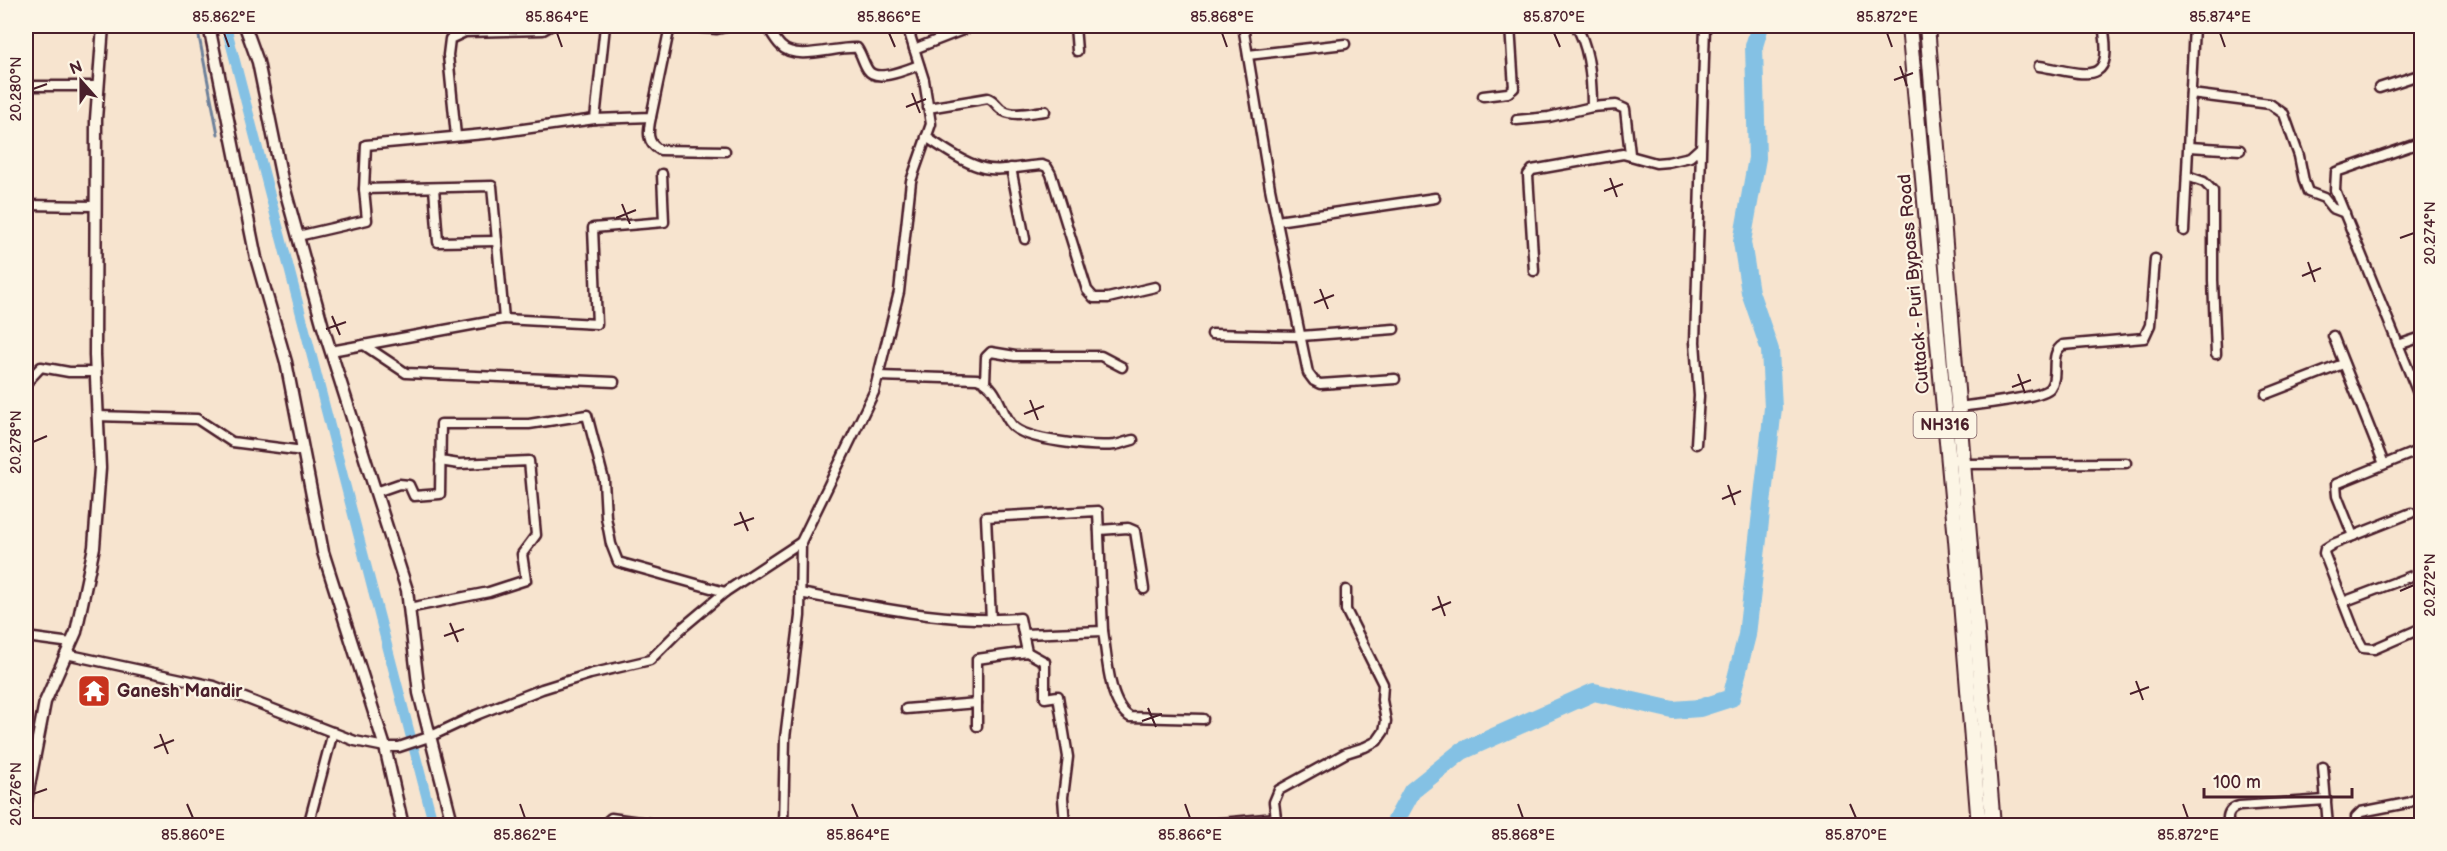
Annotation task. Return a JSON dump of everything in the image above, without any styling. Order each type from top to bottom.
[{"type":"highway","name":"Cuttack - Puri Bypass Road","points":[[1909,26],[1956,540],[1979,825]]},
{"type":"highway","name":"Cuttack - Puri Bypass Road","points":[[1927,26],[1993,825]]},
{"type":"street","points":[[26,801],[45,702],[76,632],[94,547],[100,468],[96,372],[94,206],[98,87],[103,26]]},
{"type":"street","points":[[209,26],[256,258],[286,362],[323,552],[385,747],[403,825]]},
{"type":"street","points":[[245,26],[258,62],[282,179],[331,351],[407,590],[425,739],[453,825]]},
{"type":"street","points":[[456,136],[448,55],[450,39],[465,32],[543,30],[550,26]]},
{"type":"street","points":[[595,119],[605,26]]},
{"type":"street","points":[[670,26],[651,117],[649,141],[652,146],[660,150],[725,151]]},
{"type":"street","points":[[680,26],[717,28],[730,26]]},
{"type":"street","points":[[766,26],[780,45],[788,50],[811,53],[857,48],[868,70],[875,75],[889,74],[919,64]]},
{"type":"street","points":[[783,825],[785,738],[800,616],[801,542],[874,392],[899,292],[911,181],[931,124],[919,64],[907,26]]},
{"type":"street","points":[[914,49],[972,26]]},
{"type":"street","points":[[1075,26],[1077,51]]},
{"type":"street","points":[[1243,26],[1277,220],[1308,373],[1314,381],[1320,384],[1395,379]]},
{"type":"street","points":[[1483,96],[1508,93],[1514,88],[1510,26]]},
{"type":"street","points":[[1576,26],[1581,33],[1586,52],[1592,106]]},
{"type":"street","points":[[1696,444],[1699,396],[1695,342],[1705,26]]},
{"type":"street","points":[[2039,66],[2089,74],[2098,72],[2103,67],[2106,56],[2103,26]]},
{"type":"street","points":[[2184,231],[2194,26]]},
{"type":"street","points":[[1248,55],[1345,44]]},
{"type":"street","points":[[2379,88],[2421,74]]},
{"type":"street","points":[[26,86],[98,87]]},
{"type":"street","points":[[2191,94],[2270,104],[2277,108],[2283,114],[2289,127],[2299,156],[2306,188],[2312,195],[2324,198],[2332,208],[2345,213]]},
{"type":"street","points":[[928,108],[988,98],[993,100],[1000,109],[1009,113],[1045,111]]},
{"type":"street","points":[[1518,120],[1549,117],[1592,106],[1616,105],[1625,109],[1630,154]]},
{"type":"street","points":[[298,236],[367,220],[364,189],[366,145],[595,119],[651,117]]},
{"type":"street","points":[[926,138],[981,168],[1042,165],[1047,167],[1052,174],[1087,290],[1094,298],[1108,298],[1155,287]]},
{"type":"street","points":[[2421,142],[2336,172],[2335,190],[2421,403]]},
{"type":"street","points":[[2189,147],[2240,150]]},
{"type":"street","points":[[1534,271],[1528,175],[1532,170],[1623,154],[1630,154],[1656,163],[1668,162],[1690,157],[1700,148]]},
{"type":"street","points":[[1011,168],[1025,239]]},
{"type":"street","points":[[331,351],[504,319],[597,324],[593,228],[664,222],[662,174]]},
{"type":"street","points":[[2187,176],[2204,182],[2214,191],[2213,280],[2216,354]]},
{"type":"street","points":[[364,189],[492,186],[504,319]]},
{"type":"street","points":[[434,188],[438,242],[497,241]]},
{"type":"street","points":[[1277,220],[1435,198]]},
{"type":"street","points":[[26,205],[94,206]]},
{"type":"street","points":[[1959,407],[2023,397],[2048,390],[2052,385],[2055,372],[2055,355],[2058,348],[2063,345],[2144,338],[2150,325],[2155,259]]},
{"type":"street","points":[[1212,334],[1301,336],[1394,329]]},
{"type":"street","points":[[2332,336],[2384,464]]},
{"type":"street","points":[[2398,345],[2421,338]]},
{"type":"street","points":[[364,345],[405,373],[614,382]]},
{"type":"street","points":[[985,382],[986,357],[992,352],[1015,356],[1101,356],[1122,367]]},
{"type":"street","points":[[2265,394],[2343,364]]},
{"type":"street","points":[[26,383],[41,367],[69,372],[96,372]]},
{"type":"street","points":[[878,376],[970,379],[985,382],[997,396],[1013,426],[1023,433],[1073,444],[1115,445],[1133,440]]},
{"type":"street","points":[[375,492],[399,484],[409,485],[414,496],[440,494],[441,424],[529,424],[587,415],[604,480],[606,517],[611,544],[618,562],[725,591]]},
{"type":"street","points":[[98,416],[197,419],[232,442],[303,451]]},
{"type":"street","points":[[2354,536],[2337,495],[2336,484],[2421,449]]},
{"type":"street","points":[[409,608],[489,592],[526,580],[522,554],[537,535],[529,461],[459,464],[441,461]]},
{"type":"street","points":[[1964,464],[2126,463]]},
{"type":"street","points":[[991,620],[986,517],[1098,511],[1103,631],[1113,692],[1130,717],[1203,719]]},
{"type":"street","points":[[2411,513],[2325,549],[2327,564],[2360,645],[2367,650],[2374,649],[2421,628]]},
{"type":"street","points":[[1099,530],[1128,528],[1135,531],[1144,589]]},
{"type":"street","points":[[66,654],[213,686],[355,741],[385,747],[399,747],[425,739],[476,715],[542,689],[590,674],[650,660],[681,629],[725,591],[801,542]]},
{"type":"street","points":[[2343,602],[2417,574]]},
{"type":"street","points":[[1189,825],[1276,821],[1274,802],[1279,790],[1346,753],[1377,741],[1384,731],[1386,721],[1382,700],[1383,684],[1346,610],[1346,590]]},
{"type":"street","points":[[800,593],[904,611],[991,620],[1020,618],[1027,652]]},
{"type":"street","points":[[1023,634],[1103,631]]},
{"type":"street","points":[[26,637],[71,643]]},
{"type":"street","points":[[977,726],[977,659],[1027,652],[1045,662],[1045,698],[1058,696],[1068,757],[1063,797],[1065,825]]},
{"type":"street","points":[[906,709],[977,703]]},
{"type":"street","points":[[308,825],[333,732]]},
{"type":"street","points":[[2323,767],[2328,825]]},
{"type":"street","points":[[2356,825],[2356,817],[2361,812],[2407,803],[2421,797]]},
{"type":"street","points":[[2229,825],[2228,813],[2232,808],[2239,806],[2326,800]]},
{"type":"street","points":[[602,825],[611,818],[668,825]]},
{"type":"waterway","points":[[197,26],[218,134]]},
{"type":"waterway","points":[[226,26],[434,826]]},
{"type":"waterway","points":[[1393,826],[1412,791],[1462,751],[1594,692],[1673,710],[1700,708],[1731,698],[1747,635],[1773,408],[1770,350],[1750,292],[1742,242],[1757,158],[1754,46],[1760,26]]},
{"type":"place","name":"Ganesh Mandir","points":[[94,691]]}]
